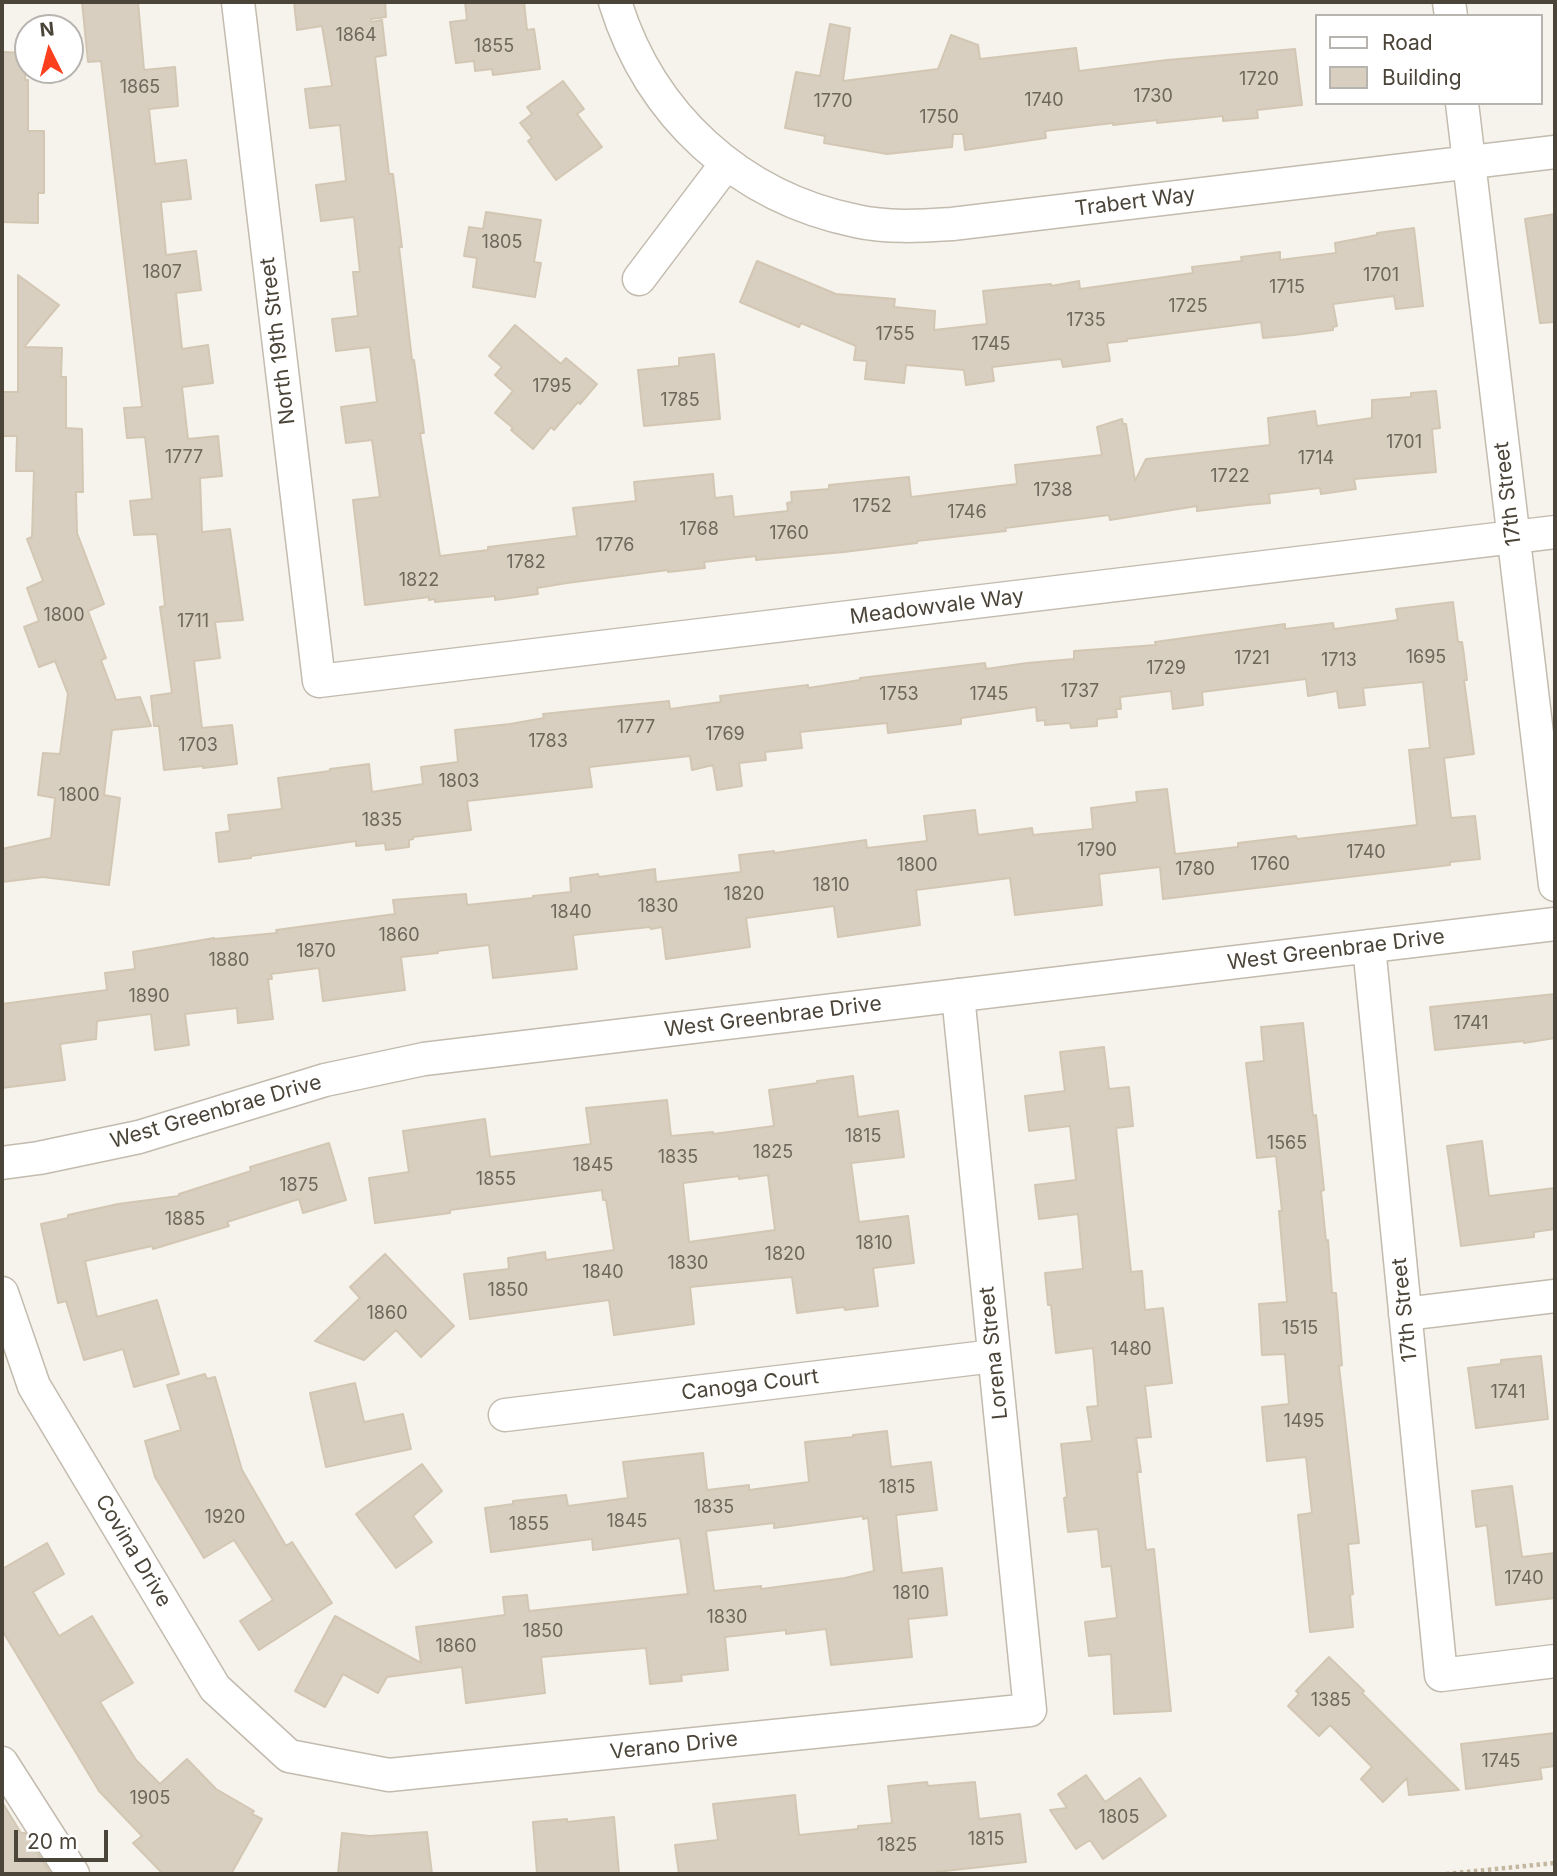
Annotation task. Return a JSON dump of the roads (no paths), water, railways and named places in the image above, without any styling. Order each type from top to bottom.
[{"type":"street","name":"North 19th Street","points":[[237,2],[319,681]]},
{"type":"street","name":"Trabert Way","points":[[615,2],[623,28],[644,72],[674,114],[710,150],[726,164],[768,190],[812,209],[858,221],[906,226],[952,224],[1555,152]]},
{"type":"street","name":"17th Street","points":[[1462,105],[1555,885]]},
{"type":"street","points":[[639,279],[726,164]]},
{"type":"street","name":"Meadowvale Way","points":[[319,681],[1555,533]]},
{"type":"street","name":"West Greenbrae Drive","points":[[2,1163],[139,1137],[325,1080],[424,1059],[1555,923]]},
{"type":"street","name":"17th Street","points":[[1368,946],[1441,1675],[1555,1661]]},
{"type":"street","name":"Lorena Street","points":[[958,995],[1030,1710]]},
{"type":"street","name":"Covina Drive","points":[[2,1293],[34,1386],[215,1688],[289,1756],[320,1762]]},
{"type":"street","points":[[1405,1314],[1555,1296]]},
{"type":"street","name":"Canoga Court","points":[[505,1415],[994,1356]]},
{"type":"street","name":"Verano Drive","points":[[320,1762],[389,1775],[1030,1710]]},
{"type":"street","points":[[2,1763],[73,1874]]}]
